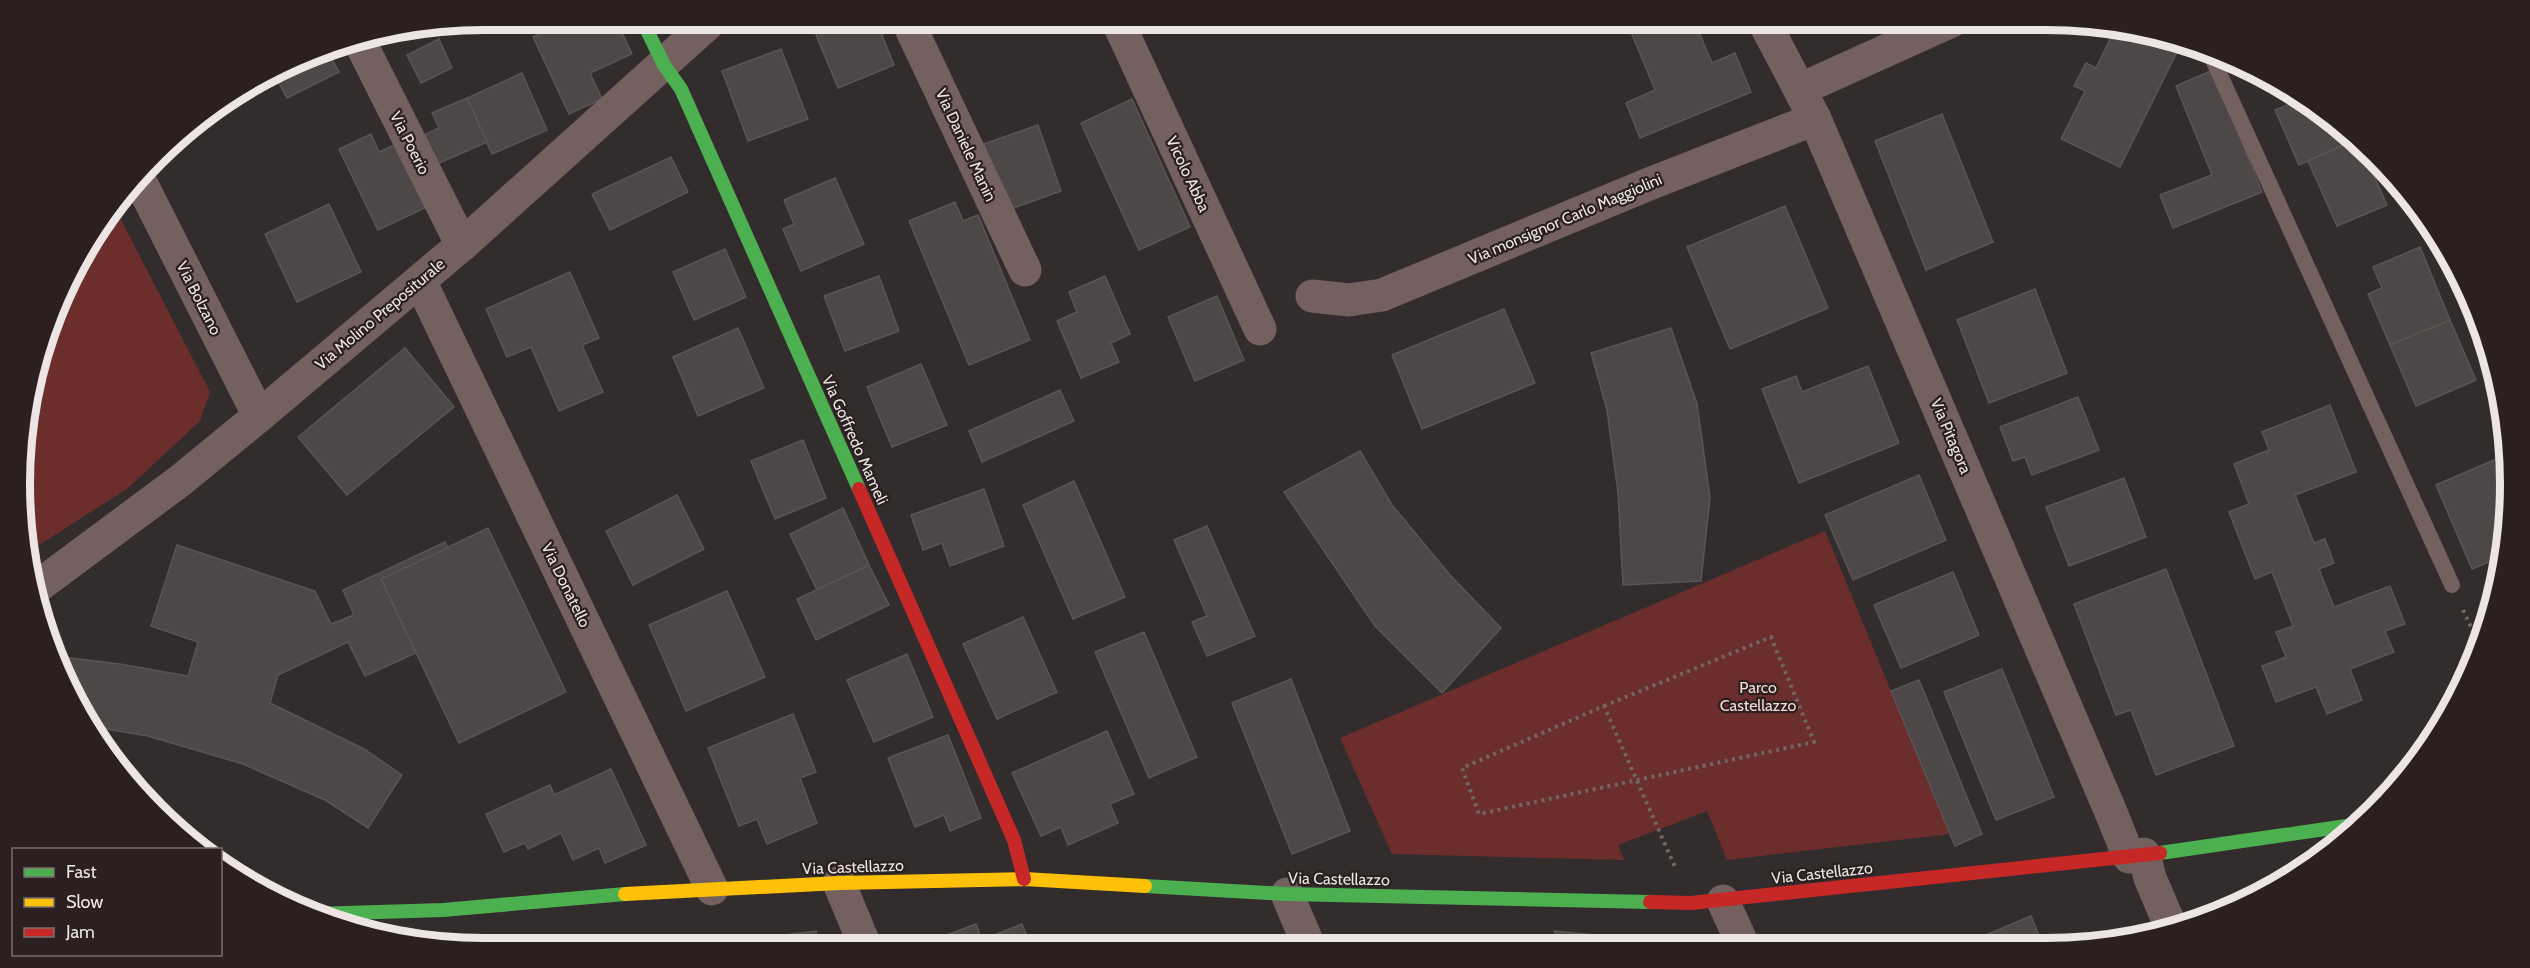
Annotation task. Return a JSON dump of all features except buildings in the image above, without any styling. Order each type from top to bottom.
[{"type":"street","name":"Via Goffredo Mameli","points":[[647,30],[664,65],[681,89],[1010,829],[1024,879]]},
{"type":"street","name":"Via Molino Prepositurale","points":[[41,584],[181,480],[420,281],[701,30]]},
{"type":"street","name":"Via Daniele Manin","points":[[912,30],[1025,270]]},
{"type":"street","name":"Vicolo Abba","points":[[1122,30],[1260,329]]},
{"type":"street","name":"Via Pitagora","points":[[1769,30],[1815,119],[2106,799],[2150,878],[2169,922]]},
{"type":"street","points":[[1801,89],[1932,30]]},
{"type":"street","name":"Via Poerio","points":[[362,46],[462,245]]},
{"type":"street","name":"Via monsignor Carlo Maggiolini","points":[[1312,296],[1349,300],[1382,295],[1649,184],[1815,119]]},
{"type":"street","name":"Via Bolzano","points":[[142,186],[259,416]]},
{"type":"street","name":"Via Donatello","points":[[420,281],[712,889]]},
{"type":"street","name":"Via Castellazzo","points":[[336,913],[443,910],[642,892],[839,883],[1024,879],[1287,894],[1707,902],[2136,856],[2343,826]]},
{"type":"street","points":[[839,883],[862,938]]},
{"type":"street","points":[[1287,894],[1306,938]]},
{"type":"street","points":[[1707,902],[1737,938]]},
{"type":"lane","points":[[2214,63],[2452,585]]},
{"type":"path","points":[[2452,585],[2474,634]]},
{"type":"path","points":[[1771,637],[1814,741],[1637,780],[1479,814],[1462,768],[1771,637]]},
{"type":"path","points":[[1604,706],[1637,780],[1707,902]]},
{"type":"green space","points":[[119,215],[210,392],[200,421],[127,489],[35,548],[31,514],[31,454],[45,366],[77,283]]},
{"type":"green space","name":"Parco Castellazzo","points":[[1825,531],[1950,834],[1727,860],[1707,811],[1618,845],[1624,860],[1392,854],[1340,738]]},
{"type":"traffic: fast","points":[[647,30],[664,65],[681,89],[859,489]]},
{"type":"traffic: fast","points":[[2160,853],[2343,826]]},
{"type":"traffic: fast","points":[[1145,886],[1287,894],[1650,902]]},
{"type":"traffic: fast","points":[[336,913],[443,910],[625,894]]},
{"type":"traffic: slow","points":[[625,894],[839,883],[1024,879],[1145,886]]},
{"type":"traffic: jam","points":[[859,489],[1014,840],[1024,879]]},
{"type":"traffic: jam","points":[[1650,902],[1691,903],[2160,853]]}]
